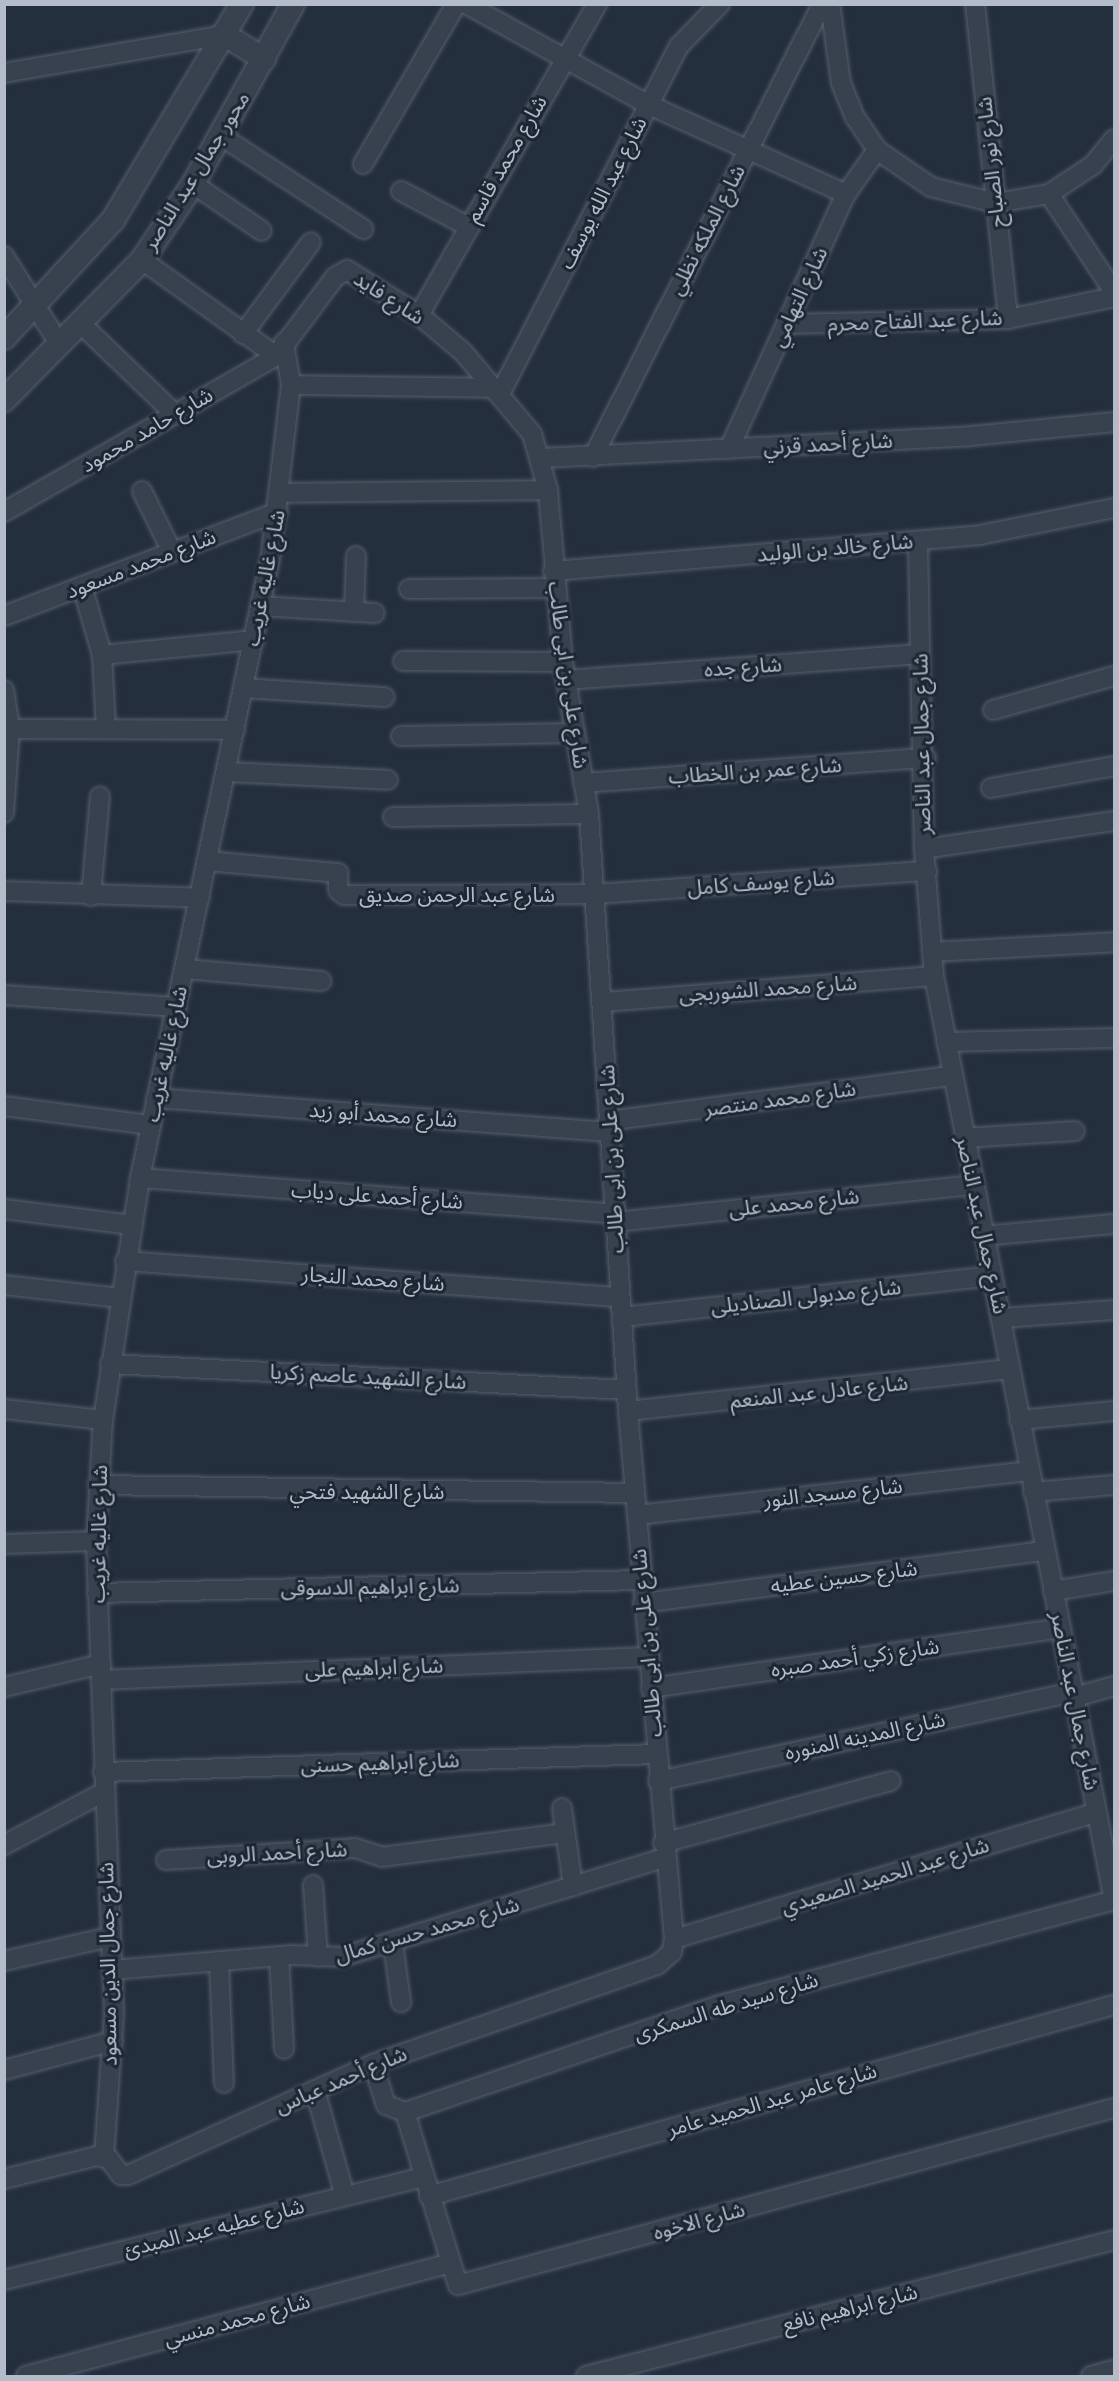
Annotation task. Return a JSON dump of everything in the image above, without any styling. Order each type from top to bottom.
[{"type":"street","name":"محور جمال عبد الناصر","points":[[4,338],[113,220],[242,4]]},
{"type":"street","name":"محور جمال عبد الناصر","points":[[7,391],[60,345],[142,260],[193,184],[293,4]]},
{"type":"street","points":[[363,164],[456,4]]},
{"type":"street","points":[[466,4],[563,61],[649,105],[846,194]]},
{"type":"street","name":"شارع محمد قاسم","points":[[419,315],[467,226],[597,4]]},
{"type":"street","name":"شارع عبد الله يوسف","points":[[499,390],[679,46],[720,4]]},
{"type":"street","name":"شارع الملكه نظلي","points":[[593,457],[822,4]]},
{"type":"street","points":[[830,4],[841,83],[877,150],[931,187],[996,203],[1049,194],[1093,165],[1114,139]]},
{"type":"street","name":"شارع نور الصباح","points":[[975,4],[1008,319]]},
{"type":"street","points":[[4,73],[225,35],[264,59]]},
{"type":"street","points":[[221,136],[363,229]]},
{"type":"street","name":"شارع التهامي","points":[[729,449],[846,194],[877,150]]},
{"type":"street","points":[[193,184],[262,231]]},
{"type":"street","points":[[401,191],[467,226]]},
{"type":"street","points":[[1049,194],[1114,292]]},
{"type":"street","points":[[243,334],[311,242]]},
{"type":"street","points":[[4,256],[60,345]]},
{"type":"street","points":[[142,260],[243,334],[280,350]]},
{"type":"street","name":"شارع فايد","points":[[280,350],[335,277],[348,270],[419,315],[499,390]]},
{"type":"street","name":"شارع عبد الفتاح محرم","points":[[786,324],[1008,319],[1114,297]]},
{"type":"street","points":[[81,324],[175,414]]},
{"type":"street","name":"شارع غاليه غريب","points":[[103,1772],[96,1540],[103,1420],[125,1261],[140,1178],[254,640],[278,512],[291,385],[280,350]]},
{"type":"street","name":"شارع حامد محمود","points":[[4,512],[175,414],[280,350]]},
{"type":"street","points":[[291,385],[499,390]]},
{"type":"street","name":"شارع على بن ابى طالب","points":[[499,390],[532,434],[541,458],[548,490],[554,580],[563,662],[590,814],[628,1411],[664,1851],[674,1939]]},
{"type":"street","name":"شارع أحمد قرني","points":[[541,458],[729,449],[1114,422]]},
{"type":"street","points":[[280,493],[548,490]]},
{"type":"street","points":[[142,491],[172,552]]},
{"type":"street","name":"شارع خالد بن الوليد","points":[[409,589],[554,580],[918,542],[1114,508]]},
{"type":"street","name":"شارع محمد مسعود","points":[[4,616],[278,512]]},
{"type":"street","name":"شارع جمال عبد الناصر","points":[[918,542],[919,654],[926,759],[924,849],[934,976],[1073,1694],[1103,1816],[1114,1900]]},
{"type":"street","points":[[354,612],[356,556]]},
{"type":"street","points":[[82,586],[102,655],[106,729]]},
{"type":"street","points":[[261,606],[375,613]]},
{"type":"street","points":[[102,655],[254,640]]},
{"type":"street","name":"شارع جده","points":[[566,680],[919,654]]},
{"type":"street","points":[[403,661],[563,662]]},
{"type":"street","points":[[993,710],[1114,676]]},
{"type":"street","points":[[244,688],[385,697]]},
{"type":"street","points":[[4,690],[8,729],[4,813]]},
{"type":"street","points":[[8,729],[235,730]]},
{"type":"street","points":[[401,736],[575,733]]},
{"type":"street","name":"شارع عمر بن الخطاب","points":[[583,783],[926,759]]},
{"type":"street","points":[[991,788],[1114,766]]},
{"type":"street","points":[[226,772],[388,780]]},
{"type":"street","points":[[90,896],[100,796]]},
{"type":"street","points":[[393,817],[590,814]]},
{"type":"street","points":[[924,849],[1114,821]]},
{"type":"street","name":"شارع عبد الرحمن صديق","points":[[208,861],[338,873],[338,890],[344,895],[596,894]]},
{"type":"street","name":"شارع يوسف كامل","points":[[596,894],[927,871]]},
{"type":"street","points":[[4,891],[90,896],[200,898]]},
{"type":"street","points":[[932,952],[1114,942]]},
{"type":"street","points":[[185,969],[321,981]]},
{"type":"street","name":"شارع محمد الشوربجى","points":[[603,1002],[934,976]]},
{"type":"street","points":[[4,995],[177,1007]]},
{"type":"street","points":[[946,1042],[1114,1038]]},
{"type":"street","name":"شارع محمد منتصر","points":[[609,1127],[952,1076]]},
{"type":"street","name":"شارع محمد أبو زيد","points":[[156,1098],[609,1127]]},
{"type":"street","points":[[4,1106],[151,1125]]},
{"type":"street","points":[[964,1138],[1075,1131]]},
{"type":"street","name":"شارع أحمد على دياب","points":[[140,1178],[615,1218]]},
{"type":"street","name":"شارع محمد على","points":[[615,1218],[974,1185]]},
{"type":"street","points":[[4,1209],[132,1225]]},
{"type":"street","points":[[984,1236],[1114,1224]]},
{"type":"street","name":"شارع محمد النجار","points":[[125,1261],[620,1297]]},
{"type":"street","name":"شارع مدبولى الصناديلى","points":[[622,1317],[991,1276]]},
{"type":"street","points":[[4,1285],[120,1298]]},
{"type":"street","points":[[1002,1318],[1114,1310]]},
{"type":"street","name":"شارع الشهيد عاصم زكريا","points":[[110,1364],[627,1390]]},
{"type":"street","name":"شارع عادل عبد المنعم","points":[[628,1411],[1009,1369]]},
{"type":"street","points":[[4,1409],[103,1420]]},
{"type":"street","points":[[1019,1420],[1114,1412]]},
{"type":"street","name":"شارع مسجد النور","points":[[637,1515],[1029,1472]]},
{"type":"street","name":"شارع الشهيد فتحي","points":[[98,1485],[635,1493]]},
{"type":"street","points":[[1033,1492],[1114,1485]]},
{"type":"street","points":[[4,1544],[96,1540]]},
{"type":"street","name":"شارع حسين عطيه","points":[[644,1603],[1045,1551]]},
{"type":"street","name":"شارع ابراهيم الدسوقى","points":[[97,1593],[642,1581]]},
{"type":"street","points":[[1053,1591],[1114,1581]]},
{"type":"street","name":"شارع زكي أحمد صبره","points":[[651,1688],[1060,1628]]},
{"type":"street","name":"شارع ابراهيم على","points":[[4,1687],[101,1672],[648,1657]]},
{"type":"street","name":"شارع المدينه المنوره","points":[[658,1781],[1114,1686]]},
{"type":"street","name":"شارع ابراهيم حسنى","points":[[103,1772],[656,1754]]},
{"type":"street","name":"شارع جمال الدين مسعود","points":[[103,1772],[113,2041],[104,2157]]},
{"type":"street","name":"شارع محمد حسن كمال","points":[[112,1970],[279,1956],[332,1959],[393,1944],[573,1886],[664,1851],[891,1781]]},
{"type":"street","points":[[4,1845],[104,1792]]},
{"type":"street","points":[[562,1808],[573,1886]]},
{"type":"street","name":"شارع عبد الحميد الصعيدي","points":[[674,1939],[1103,1816]]},
{"type":"street","name":"شارع أحمد الروبى","points":[[166,1860],[355,1848],[382,1857],[565,1833]]},
{"type":"street","points":[[313,1885],[318,1958]]},
{"type":"street","name":"شارع سيد طه السمكرى","points":[[405,2112],[720,2005],[1114,1900]]},
{"type":"street","points":[[4,1961],[110,1937]]},
{"type":"street","name":"شارع أحمد عباس","points":[[104,2157],[114,2171],[128,2175],[373,2064],[657,1965],[672,1952],[674,1939]]},
{"type":"street","points":[[393,1944],[401,2002]]},
{"type":"street","points":[[279,1956],[284,2049]]},
{"type":"street","points":[[219,1961],[224,2083]]},
{"type":"street","name":"شارع عامر عبد الحميد عامر","points":[[429,2196],[1114,2004]]},
{"type":"street","points":[[4,2070],[113,2041]]},
{"type":"street","points":[[373,2064],[386,2105],[405,2112]]},
{"type":"street","points":[[315,2090],[345,2196]]},
{"type":"street","name":"شارع الاخوه","points":[[405,2112],[454,2283],[463,2284],[1114,2108]]},
{"type":"street","points":[[4,2179],[104,2157]]},
{"type":"street","name":"شارع عطيه عبد المبدئ","points":[[4,2280],[424,2177]]},
{"type":"street","name":"شارع ابراهيم نافع","points":[[586,2376],[1114,2240]]},
{"type":"street","name":"شارع محمد منسي","points":[[26,2376],[448,2264]]},
{"type":"street","points":[[1091,2376],[1114,2370]]}]
